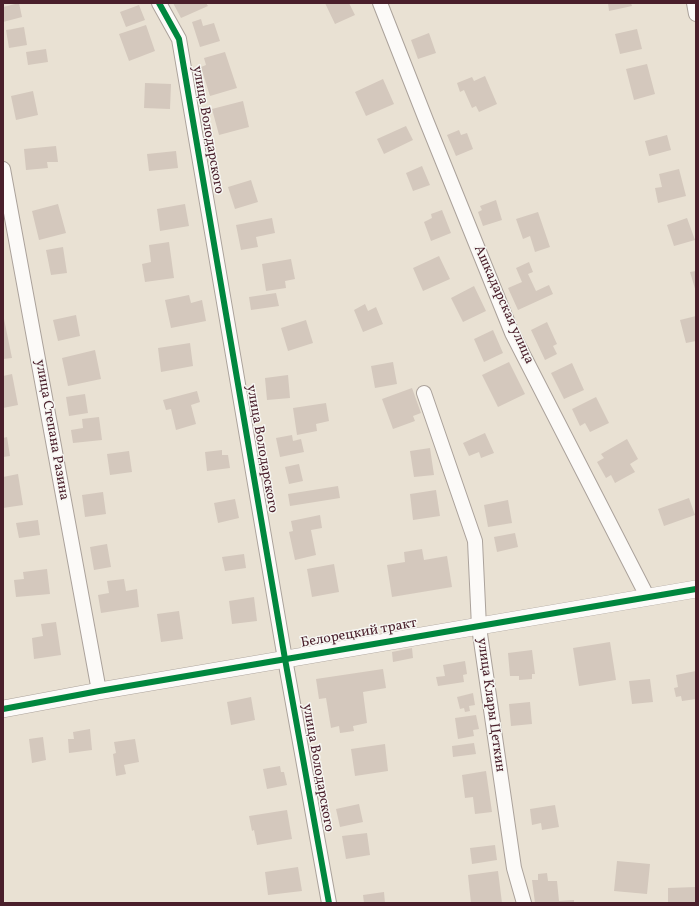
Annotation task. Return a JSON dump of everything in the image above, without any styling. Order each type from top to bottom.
[{"type":"street","name":"улица Володарского","points":[[159,3],[179,39],[285,659],[329,903]]},
{"type":"street","name":"Ашкадарская улица","points":[[380,3],[512,333],[648,598]]},
{"type":"street","points":[[694,3],[696,14]]},
{"type":"street","name":"улица Степана Разина","points":[[3,169],[99,691]]},
{"type":"street","name":"улица Клары Цеткин","points":[[424,393],[475,541],[478,627],[514,868],[524,903]]},
{"type":"street","name":"Белорецкий тракт","points":[[3,709],[99,691],[696,589]]},
{"type":"building","points":[[19,3],[22,17],[3,22],[3,7]]},
{"type":"building","points":[[173,3],[206,3],[208,6],[181,18]]},
{"type":"building","points":[[325,3],[349,3],[355,15],[335,24]]},
{"type":"building","points":[[608,3],[631,3],[632,6],[609,11]]},
{"type":"building","points":[[139,5],[145,20],[126,27],[120,12]]},
{"type":"building","points":[[201,19],[203,26],[214,23],[220,41],[200,47],[192,22]]},
{"type":"building","points":[[146,25],[155,51],[129,61],[119,34]]},
{"type":"building","points":[[24,27],[27,45],[9,48],[6,30]]},
{"type":"building","points":[[637,29],[642,49],[620,54],[615,34]]},
{"type":"building","points":[[429,33],[436,53],[418,59],[411,40]]},
{"type":"building","points":[[46,49],[48,62],[28,65],[26,52]]},
{"type":"building","points":[[225,52],[237,88],[210,96],[201,67],[206,65],[204,58]]},
{"type":"building","points":[[647,64],[655,94],[634,100],[626,69]]},
{"type":"building","points":[[485,76],[497,104],[479,112],[476,106],[472,108],[464,90],[460,92],[457,83],[472,77],[474,81]]},
{"type":"building","points":[[383,79],[394,104],[366,116],[355,92]]},
{"type":"building","points":[[145,83],[171,84],[170,109],[144,108]]},
{"type":"building","points":[[33,91],[38,115],[16,120],[11,96]]},
{"type":"building","points":[[243,101],[249,127],[219,135],[212,109]]},
{"type":"building","points":[[406,126],[413,140],[384,154],[377,139]]},
{"type":"building","points":[[459,130],[461,135],[467,133],[473,149],[456,156],[447,135]]},
{"type":"building","points":[[667,135],[671,150],[649,156],[645,141]]},
{"type":"building","points":[[56,146],[58,162],[47,162],[48,168],[26,170],[24,149]]},
{"type":"building","points":[[176,151],[178,168],[149,171],[147,154]]},
{"type":"building","points":[[422,166],[430,185],[413,191],[406,173]]},
{"type":"building","points":[[679,169],[686,196],[658,203],[655,188],[662,187],[659,174]]},
{"type":"building","points":[[251,180],[258,202],[235,209],[228,187]]},
{"type":"building","points":[[496,200],[502,220],[483,226],[478,212],[482,210],[480,206]]},
{"type":"building","points":[[58,204],[66,233],[39,240],[32,211]]},
{"type":"building","points":[[185,204],[189,226],[160,231],[157,209]]},
{"type":"building","points":[[442,210],[451,233],[431,241],[424,222],[432,218],[431,214]]},
{"type":"building","points":[[538,212],[550,247],[535,252],[530,236],[523,239],[516,219]]},
{"type":"building","points":[[272,218],[275,233],[256,237],[258,247],[241,250],[236,225]]},
{"type":"building","points":[[687,218],[695,240],[674,246],[667,225]]},
{"type":"building","points":[[169,242],[174,278],[145,282],[142,264],[151,262],[149,245]]},
{"type":"building","points":[[63,247],[67,273],[51,275],[46,250]]},
{"type":"building","points":[[439,256],[450,279],[423,291],[413,268]]},
{"type":"building","points":[[291,259],[295,279],[285,281],[286,288],[266,291],[262,264]]},
{"type":"building","points":[[529,262],[533,272],[528,274],[536,291],[549,285],[553,294],[518,310],[508,288],[522,282],[516,268]]},
{"type":"building","points":[[696,271],[696,292],[690,272]]},
{"type":"building","points":[[474,286],[486,311],[463,322],[451,298]]},
{"type":"building","points":[[276,293],[279,306],[251,310],[249,297]]},
{"type":"building","points":[[189,295],[191,303],[202,300],[206,321],[171,328],[165,300]]},
{"type":"building","points":[[365,304],[368,311],[376,307],[383,324],[363,332],[354,310]]},
{"type":"building","points":[[3,314],[12,358],[3,359]]},
{"type":"building","points":[[76,315],[80,336],[58,341],[53,320]]},
{"type":"building","points":[[696,316],[696,341],[686,343],[680,320]]},
{"type":"building","points":[[306,320],[313,343],[288,351],[281,328]]},
{"type":"building","points":[[547,322],[557,344],[553,346],[557,354],[545,360],[531,330]]},
{"type":"building","points":[[493,330],[503,353],[484,362],[474,339]]},
{"type":"building","points":[[190,343],[193,366],[161,372],[158,348]]},
{"type":"building","points":[[95,350],[101,379],[68,386],[62,358]]},
{"type":"building","points":[[393,362],[397,384],[375,388],[371,366]]},
{"type":"building","points":[[509,362],[525,394],[498,407],[482,375]]},
{"type":"building","points":[[572,363],[584,390],[564,399],[551,373]]},
{"type":"building","points":[[12,374],[18,405],[3,408],[3,376]]},
{"type":"building","points":[[288,375],[290,398],[267,400],[265,378]]},
{"type":"building","points":[[412,388],[421,413],[413,416],[415,421],[393,429],[382,399]]},
{"type":"building","points":[[197,391],[200,402],[191,405],[196,424],[176,430],[171,409],[166,410],[163,400]]},
{"type":"building","points":[[85,394],[88,413],[69,416],[66,397]]},
{"type":"building","points":[[596,397],[609,423],[590,432],[585,423],[580,426],[572,409]]},
{"type":"building","points":[[326,403],[329,421],[316,424],[317,431],[297,435],[293,408]]},
{"type":"building","points":[[99,417],[102,440],[73,443],[71,430],[83,428],[82,419]]},
{"type":"building","points":[[485,433],[494,453],[481,458],[479,452],[469,456],[463,443]]},
{"type":"building","points":[[292,435],[293,441],[301,439],[304,452],[280,457],[276,438]]},
{"type":"building","points":[[7,437],[10,456],[3,457],[3,438]]},
{"type":"building","points":[[627,439],[638,459],[630,464],[635,472],[615,483],[611,475],[606,478],[597,462],[604,458],[601,454]]},
{"type":"building","points":[[430,448],[434,475],[414,477],[410,451]]},
{"type":"building","points":[[222,450],[222,455],[228,455],[230,468],[207,471],[205,452]]},
{"type":"building","points":[[129,451],[132,472],[110,475],[107,454]]},
{"type":"building","points":[[299,464],[303,481],[289,484],[285,467]]},
{"type":"building","points":[[18,474],[23,505],[3,508],[3,477]]},
{"type":"building","points":[[338,486],[340,498],[290,506],[288,494]]},
{"type":"building","points":[[436,490],[440,516],[413,520],[410,494]]},
{"type":"building","points":[[103,492],[106,514],[85,517],[82,495]]},
{"type":"building","points":[[689,498],[695,515],[664,526],[658,509]]},
{"type":"building","points":[[235,499],[239,518],[218,523],[214,503]]},
{"type":"building","points":[[508,500],[512,523],[488,527],[484,505]]},
{"type":"building","points":[[320,515],[322,528],[311,530],[316,555],[295,560],[289,532],[293,531],[291,521]]},
{"type":"building","points":[[38,520],[40,535],[19,538],[16,523]]},
{"type":"building","points":[[515,533],[518,547],[497,552],[494,537]]},
{"type":"building","points":[[107,544],[111,567],[94,570],[90,547]]},
{"type":"building","points":[[422,549],[424,560],[447,556],[452,587],[392,597],[387,565],[405,562],[404,552]]},
{"type":"building","points":[[244,554],[246,568],[225,571],[222,557]]},
{"type":"building","points":[[334,564],[339,592],[312,597],[307,569]]},
{"type":"building","points":[[47,569],[50,594],[16,597],[14,580],[24,579],[23,572]]},
{"type":"building","points":[[124,579],[126,591],[137,589],[139,607],[101,613],[98,595],[109,593],[107,581]]},
{"type":"building","points":[[254,597],[257,621],[232,624],[229,601]]},
{"type":"building","points":[[179,611],[183,639],[161,642],[157,614]]},
{"type":"building","points":[[56,622],[61,655],[34,659],[32,638],[43,636],[41,624]]},
{"type":"building","points":[[610,642],[616,680],[579,686],[573,648]]},
{"type":"building","points":[[412,648],[413,658],[393,662],[392,652]]},
{"type":"building","points":[[532,650],[535,674],[532,674],[532,679],[519,680],[519,676],[510,676],[508,653]]},
{"type":"building","points":[[465,661],[467,674],[463,675],[464,682],[438,686],[436,677],[445,676],[443,665]]},
{"type":"building","points":[[383,669],[386,688],[363,692],[367,723],[353,726],[354,731],[340,733],[339,726],[331,728],[326,698],[319,699],[316,679]]},
{"type":"building","points":[[696,671],[696,699],[682,701],[681,696],[676,697],[674,688],[678,687],[676,675]]},
{"type":"building","points":[[650,679],[653,702],[632,704],[629,681]]},
{"type":"building","points":[[473,693],[475,705],[469,706],[470,711],[465,712],[464,708],[460,709],[457,697]]},
{"type":"building","points":[[251,697],[255,720],[231,725],[227,702]]},
{"type":"building","points":[[530,702],[532,724],[511,726],[509,704]]},
{"type":"building","points":[[476,715],[479,729],[473,730],[474,736],[458,739],[455,718]]},
{"type":"building","points":[[90,729],[92,750],[69,753],[68,739],[74,739],[73,732]]},
{"type":"building","points":[[43,737],[46,760],[32,763],[29,739]]},
{"type":"building","points":[[135,739],[139,762],[124,765],[126,774],[116,776],[113,754],[116,753],[114,742]]},
{"type":"building","points":[[474,743],[476,754],[453,757],[452,746]]},
{"type":"building","points":[[385,744],[388,771],[355,776],[351,749]]},
{"type":"building","points":[[280,766],[281,772],[284,772],[287,785],[267,789],[263,769]]},
{"type":"building","points":[[486,771],[492,812],[475,814],[473,797],[465,798],[462,775]]},
{"type":"building","points":[[359,804],[363,822],[340,827],[336,809]]},
{"type":"building","points":[[555,805],[559,827],[542,830],[541,823],[532,825],[530,809]]},
{"type":"building","points":[[287,810],[292,839],[257,845],[249,816]]},
{"type":"building","points":[[367,833],[370,855],[346,859],[342,836]]},
{"type":"building","points":[[495,845],[497,860],[472,864],[470,848]]},
{"type":"building","points":[[617,861],[650,864],[647,894],[614,891]]},
{"type":"building","points":[[298,867],[302,891],[268,895],[265,872]]},
{"type":"building","points":[[498,871],[502,903],[471,903],[468,875]]},
{"type":"building","points":[[547,873],[548,881],[557,881],[559,901],[574,900],[574,903],[535,903],[532,880],[538,880],[538,874]]},
{"type":"building","points":[[696,887],[696,903],[668,903],[668,888]]},
{"type":"building","points":[[384,892],[385,903],[364,903],[363,895]]},
{"type":"cycle path","points":[[159,3],[179,39],[285,659],[329,903]]},
{"type":"cycle path","points":[[3,709],[99,691],[696,589]]}]
